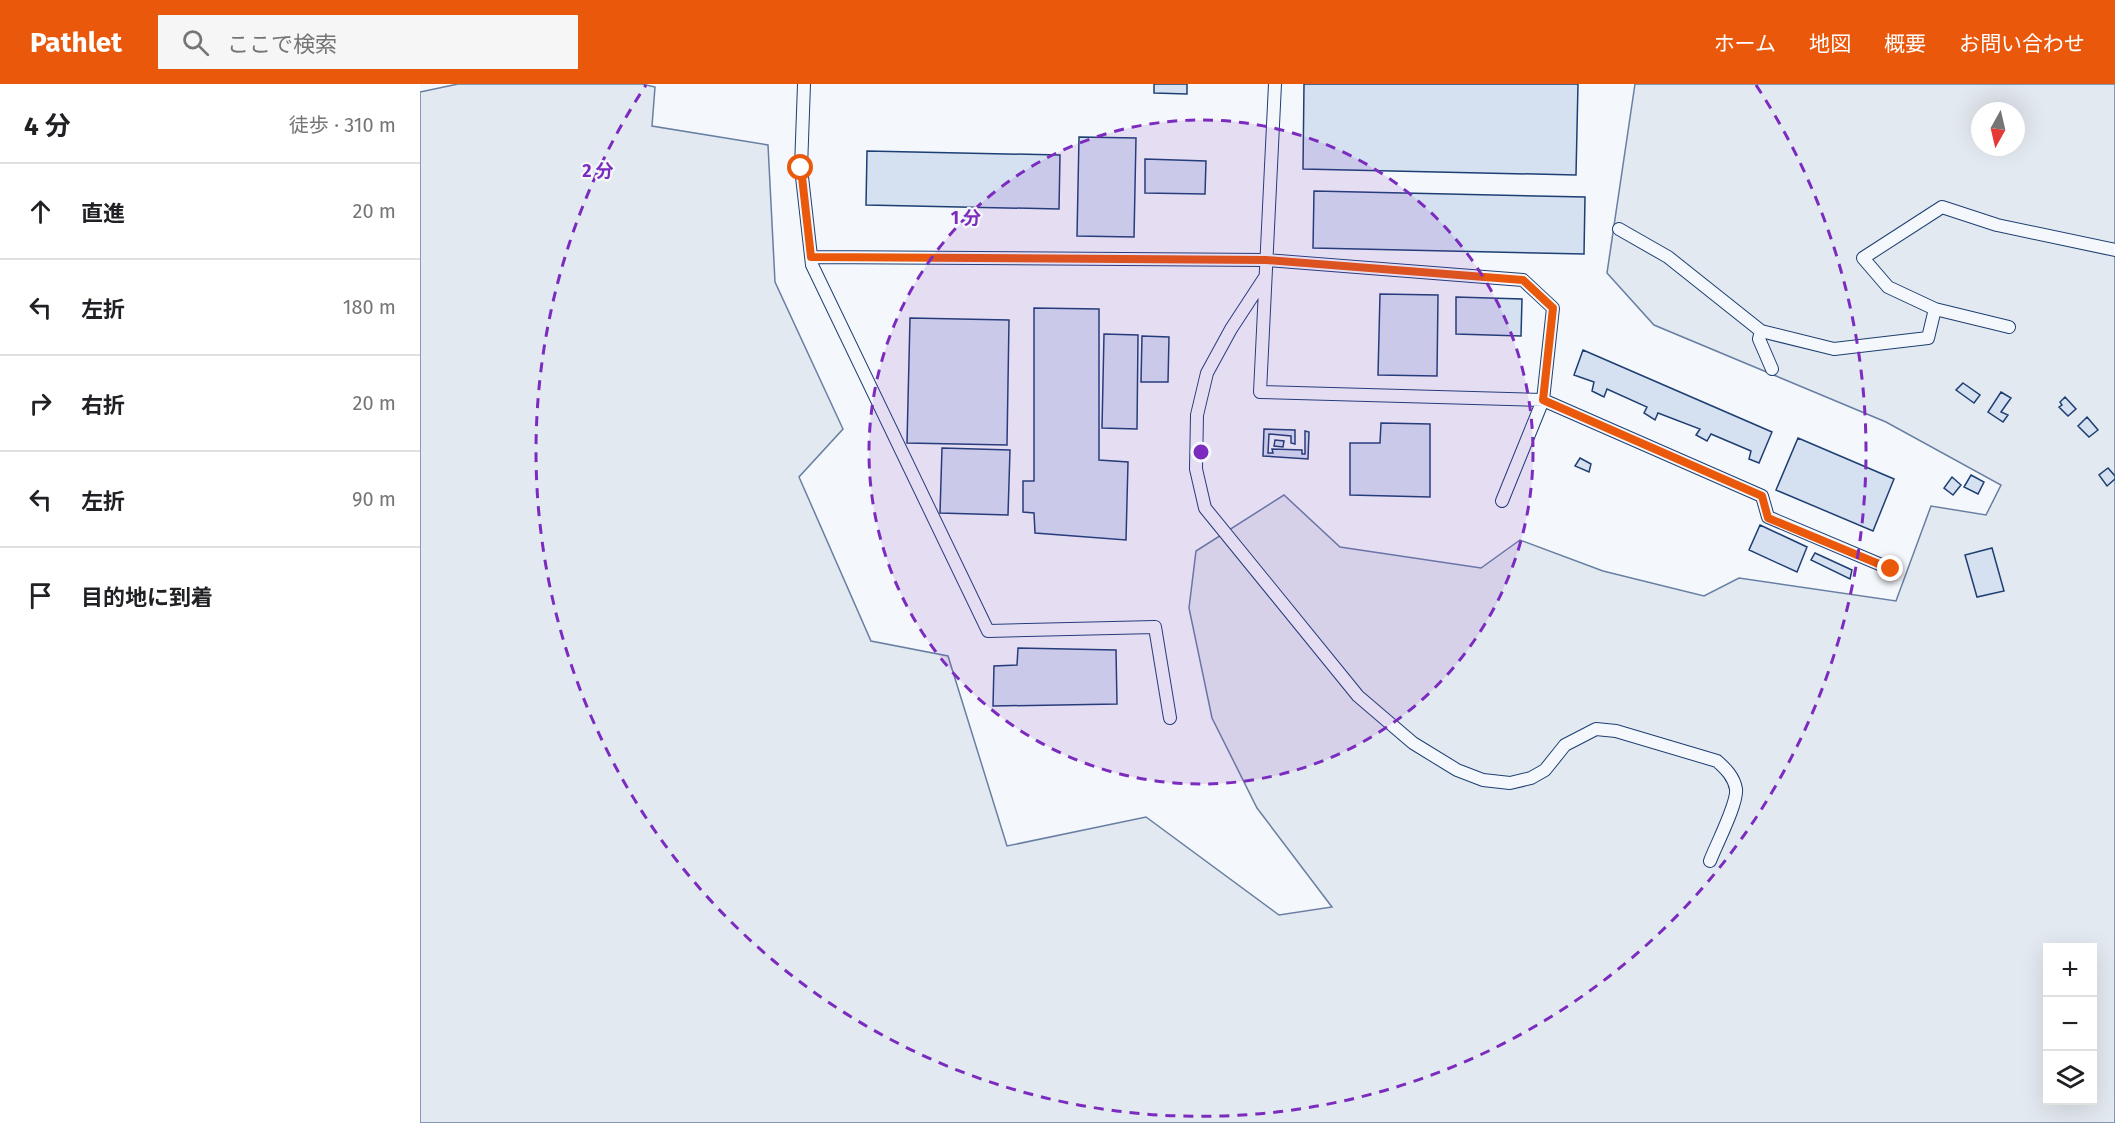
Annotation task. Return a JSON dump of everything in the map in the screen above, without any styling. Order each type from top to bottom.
[{"type":"lane","points":[[804,84],[801,168],[812,265],[988,631],[1155,627],[1170,718]]},
{"type":"lane","points":[[1275,84],[1260,392],[1543,400],[1762,496],[1768,518],[1891,569]]},
{"type":"lane","points":[[2009,327],[1935,309],[1888,287],[1863,258],[1942,207],[1997,225],[2115,250]]},
{"type":"lane","points":[[1619,229],[1668,257],[1761,331],[1834,350],[1928,338],[1935,309]]},
{"type":"lane","points":[[811,257],[1266,260],[1523,280],[1553,308],[1543,400],[1502,501]]},
{"type":"lane","points":[[1265,277],[1231,329],[1207,374],[1197,414],[1196,469],[1205,508],[1358,696],[1413,743],[1457,770],[1483,780],[1510,783],[1531,778],[1545,770],[1565,745],[1596,729],[1616,731],[1717,761],[1730,773],[1736,789],[1735,801],[1710,861]]},
{"type":"lane","points":[[1761,331],[1759,339],[1772,369]]},
{"type":"shaded area","points":[[458,84],[642,84],[655,87],[652,126],[768,145],[775,282],[843,429],[799,477],[871,641],[948,656],[1007,846],[1146,817],[1279,915],[1332,907],[1257,808],[1212,718],[1189,608],[1196,551],[1284,495],[1340,547],[1481,568],[1520,540],[1603,571],[1704,596],[1739,578],[1896,601],[1931,506],[1986,515],[2001,485],[1886,422],[1654,325],[1607,273],[1635,84],[2115,84],[2115,1123],[420,1123],[420,92]]},
{"type":"building","points":[[1154,84],[1187,84],[1187,94],[1154,93]]},
{"type":"building","points":[[1304,84],[1578,84],[1576,175],[1303,169]]},
{"type":"building","points":[[1079,137],[1136,138],[1134,237],[1077,236]]},
{"type":"building","points":[[867,151],[1060,155],[1059,209],[866,205]]},
{"type":"building","points":[[1145,159],[1206,161],[1205,194],[1145,193]]},
{"type":"building","points":[[1314,191],[1585,197],[1584,254],[1313,248]]},
{"type":"building","points":[[1380,294],[1438,295],[1437,376],[1378,375]]},
{"type":"building","points":[[1456,297],[1522,299],[1521,336],[1456,334]]},
{"type":"building","points":[[1034,308],[1099,309],[1099,460],[1128,462],[1126,540],[1035,533],[1034,513],[1023,512],[1023,481],[1034,481]]},
{"type":"building","points":[[910,318],[1009,320],[1007,445],[907,443]]},
{"type":"building","points":[[1104,334],[1138,335],[1137,429],[1102,428]]},
{"type":"building","points":[[1142,336],[1169,337],[1168,382],[1141,382]]},
{"type":"building","points":[[1583,350],[1772,432],[1759,463],[1749,459],[1751,451],[1711,434],[1707,441],[1696,435],[1700,429],[1658,413],[1655,420],[1644,413],[1647,407],[1607,389],[1604,397],[1592,391],[1594,382],[1574,375]]},
{"type":"building","points":[[1963,383],[1980,395],[1974,403],[1956,390]]},
{"type":"building","points":[[2001,392],[2011,398],[2001,412],[2008,415],[2003,422],[1988,412]]},
{"type":"building","points":[[2065,397],[2076,409],[2068,416],[2059,407]]},
{"type":"building","points":[[2087,417],[2098,430],[2089,437],[2078,426]]},
{"type":"building","points":[[1381,423],[1430,424],[1430,497],[1350,495],[1350,443],[1380,443]]},
{"type":"building","points":[[1264,429],[1295,430],[1295,444],[1291,443],[1291,436],[1269,434],[1268,453],[1273,453],[1272,449],[1302,450],[1302,454],[1305,454],[1305,431],[1309,432],[1308,459],[1263,456]]},
{"type":"building","points":[[1798,438],[1894,479],[1873,531],[1776,490]]},
{"type":"building","points":[[1275,440],[1284,441],[1283,447],[1274,446]]},
{"type":"building","points":[[942,448],[1010,450],[1008,515],[940,513]]},
{"type":"building","points":[[1580,458],[1591,464],[1589,472],[1575,466]]},
{"type":"building","points":[[2108,468],[2115,479],[2107,486],[2099,475]]},
{"type":"building","points":[[1971,475],[1984,482],[1978,494],[1964,487]]},
{"type":"building","points":[[1952,477],[1961,485],[1953,495],[1944,488]]},
{"type":"building","points":[[1760,525],[1807,547],[1797,572],[1749,550]]},
{"type":"building","points":[[1992,548],[2004,591],[1977,597],[1965,555]]},
{"type":"building","points":[[1815,553],[1852,570],[1850,579],[1811,560]]},
{"type":"building","points":[[1018,648],[1116,650],[1117,704],[993,706],[994,666],[1017,665]]},
{"type":"route","points":[[801,168],[811,257],[1266,260],[1523,280],[1553,308],[1543,400],[1762,496],[1768,518],[1891,569]]}]
